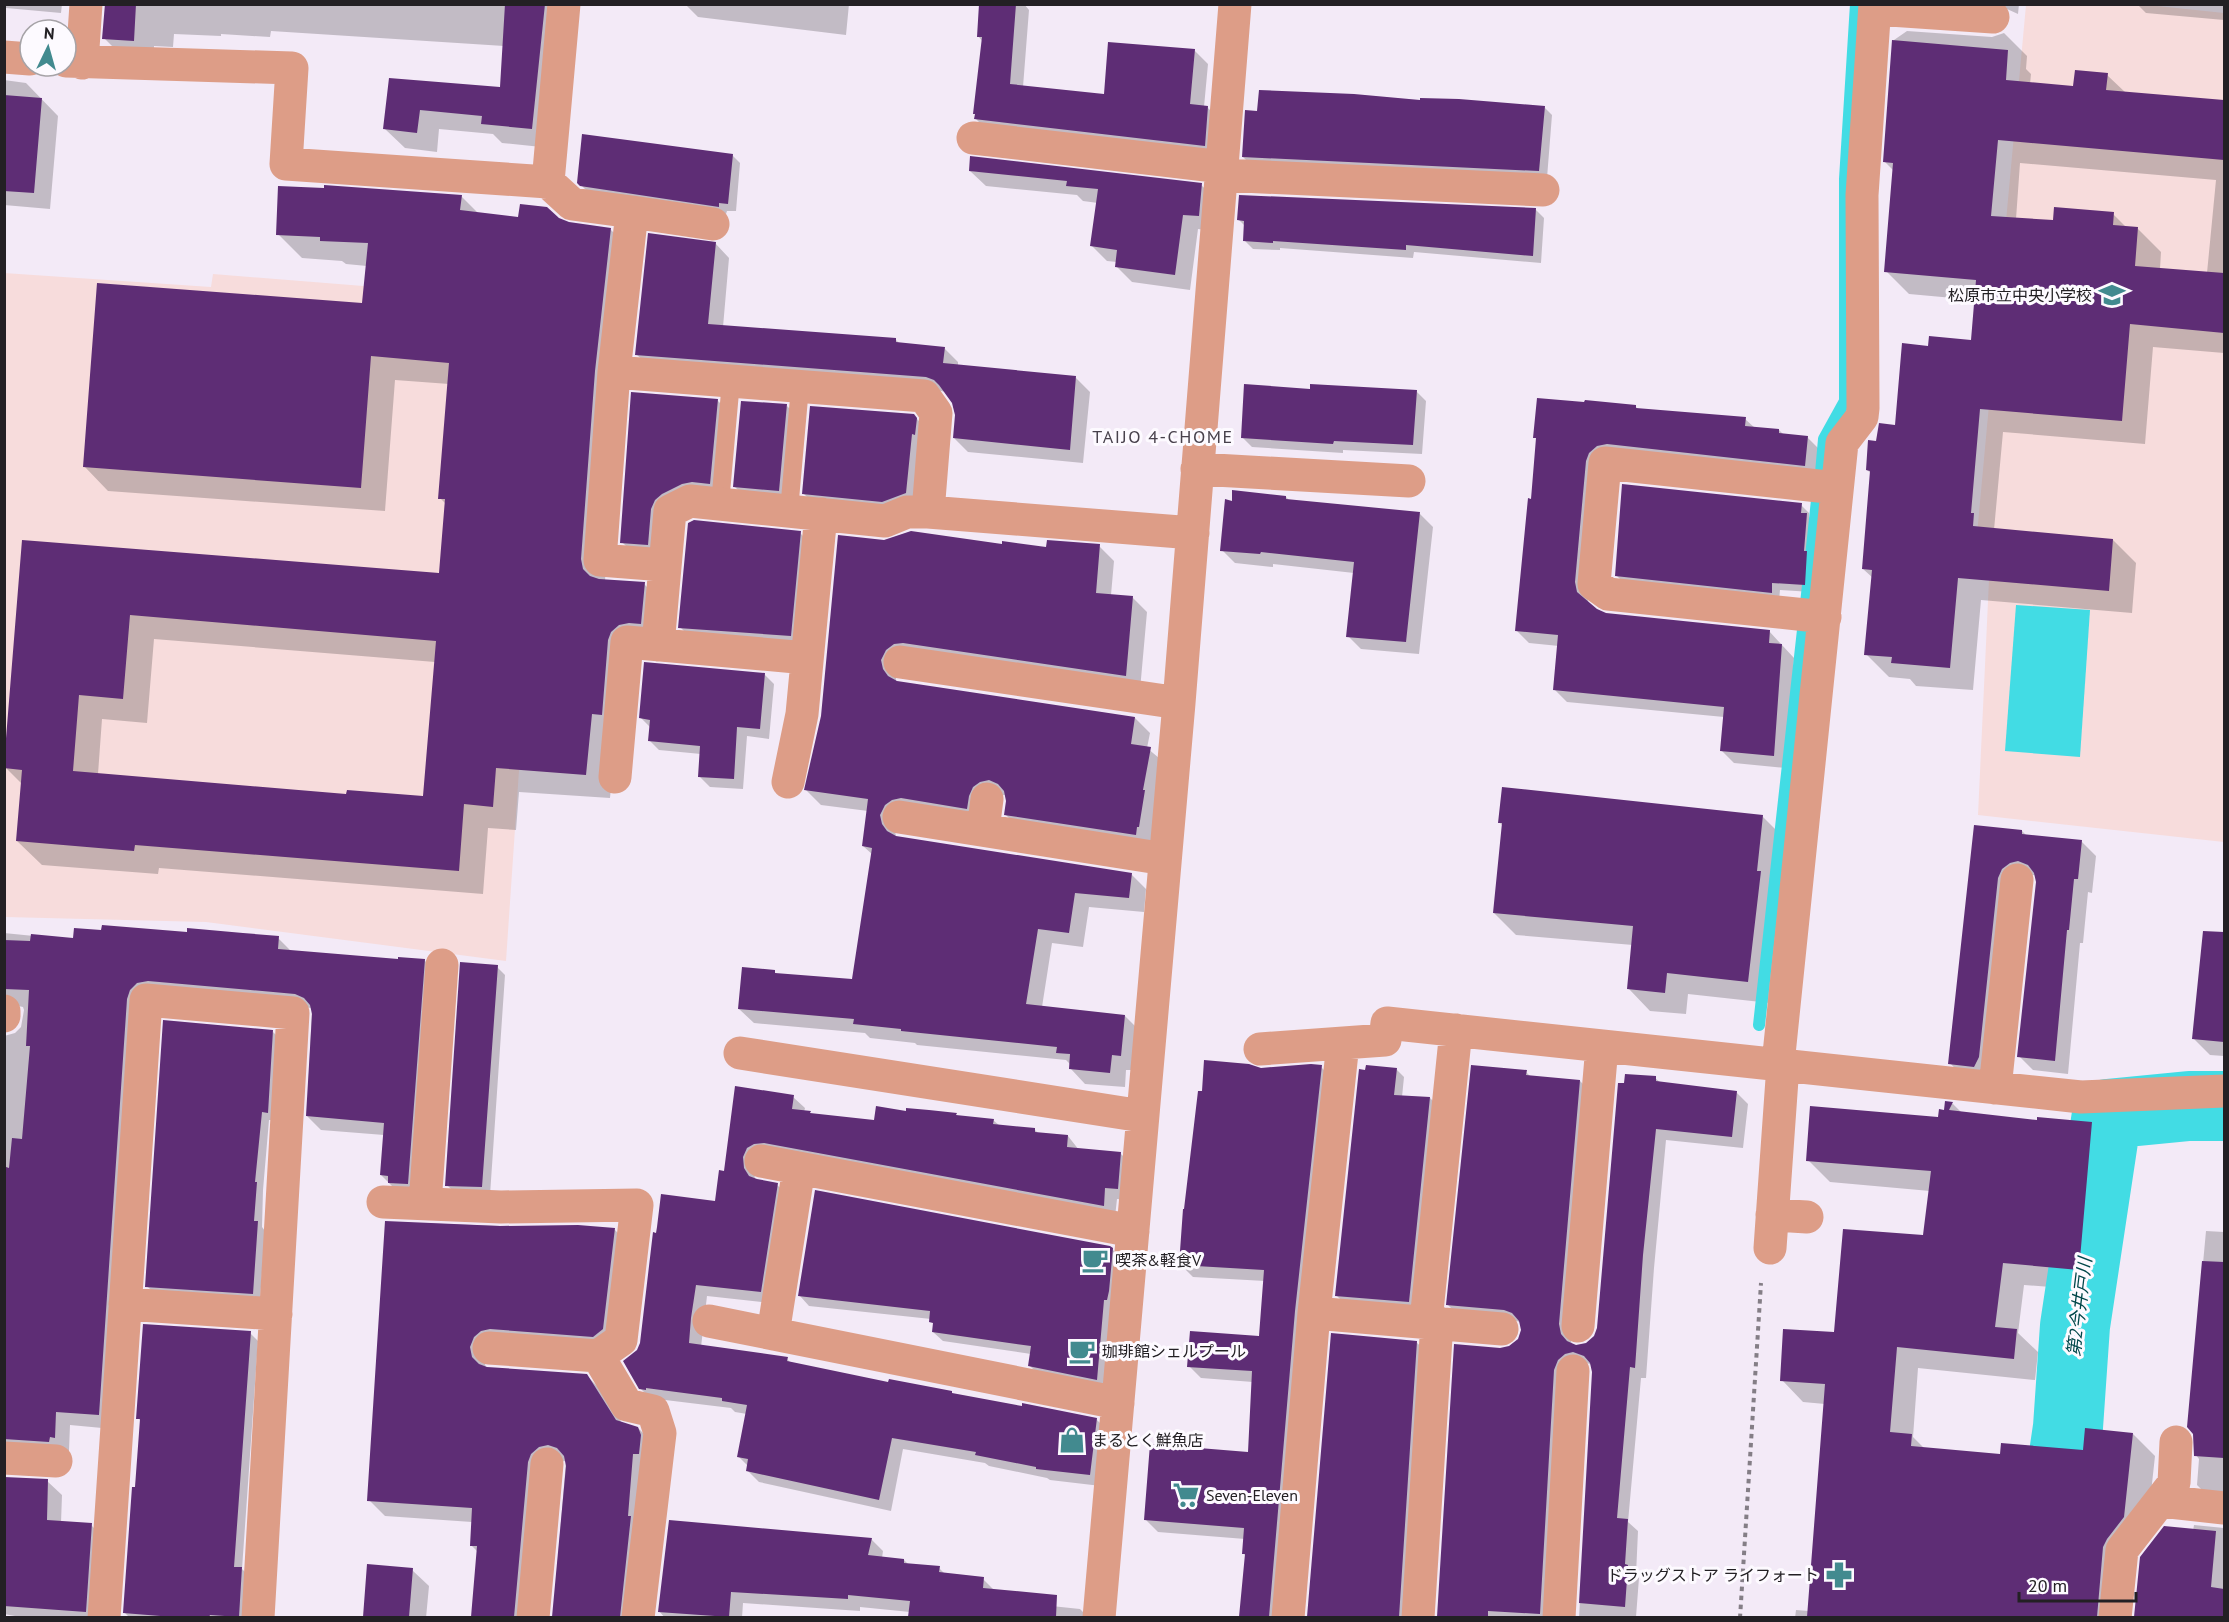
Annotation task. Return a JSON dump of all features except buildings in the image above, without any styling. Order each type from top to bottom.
[{"type":"street","points":[[78,43],[86,4]]},
{"type":"street","points":[[548,182],[564,4]]},
{"type":"street","points":[[1099,1617],[1179,703],[1235,4]]},
{"type":"street","points":[[1770,1248],[1780,1064],[1837,488],[1842,443],[1862,417],[1863,408],[1862,195],[1875,7],[1993,17]]},
{"type":"street","points":[[78,62],[292,68],[286,164],[548,182],[572,204],[713,224]]},
{"type":"street","points":[[973,138],[1222,171],[1543,190]]},
{"type":"street","points":[[632,212],[614,372],[600,560],[664,565]]},
{"type":"street","points":[[614,372],[924,396],[936,413],[928,512]]},
{"type":"street","points":[[1825,617],[1608,594],[1594,584],[1605,463],[1837,488]]},
{"type":"street","points":[[1197,470],[1409,481]]},
{"type":"street","points":[[658,645],[670,511],[690,501],[885,521],[907,512],[928,512],[1193,533]]},
{"type":"street","points":[[788,782],[802,714],[821,514]]},
{"type":"street","points":[[615,777],[627,642],[807,658]]},
{"type":"street","points":[[900,662],[1179,703]]},
{"type":"street","points":[[899,816],[985,814],[1165,859]]},
{"type":"street","points":[[1995,1088],[2017,880]]},
{"type":"street","points":[[425,1204],[442,965]]},
{"type":"street","points":[[105,1617],[146,1000],[293,1013],[258,1617]]},
{"type":"street","points":[[4,1011],[4,1016]]},
{"type":"street","points":[[1260,1049],[1385,1040],[1387,1023],[2081,1097],[2224,1091]]},
{"type":"street","points":[[1418,1617],[1431,1322],[1456,1030]]},
{"type":"street","points":[[1288,1617],[1314,1313],[1343,1042]]},
{"type":"street","points":[[1578,1326],[1602,1046]]},
{"type":"street","points":[[740,1053],[1142,1116]]},
{"type":"street","points":[[761,1161],[1133,1232]]},
{"type":"street","points":[[773,1334],[799,1168]]},
{"type":"street","points":[[383,1202],[501,1207],[637,1205],[621,1340],[598,1356],[489,1348]]},
{"type":"street","points":[[1772,1215],[1807,1217]]},
{"type":"street","points":[[125,1304],[276,1314]]},
{"type":"street","points":[[1314,1313],[1502,1329]]},
{"type":"street","points":[[709,1321],[1118,1403]]},
{"type":"street","points":[[598,1356],[627,1405],[653,1411],[660,1433],[638,1617]]},
{"type":"street","points":[[1559,1617],[1573,1371]]},
{"type":"street","points":[[2115,1617],[2122,1550],[2174,1483],[2176,1442]]},
{"type":"street","points":[[4,1458],[56,1461]]},
{"type":"street","points":[[534,1617],[547,1464]]},
{"type":"street","points":[[2161,1501],[2224,1508]]},
{"type":"lane","points":[[720,504],[731,381]]},
{"type":"lane","points":[[789,511],[800,387]]},
{"type":"path","points":[[1740,1617],[1764,1247],[1770,1248]]},
{"type":"shaded area","name":"松原市立中央小学校","points":[[2138,4],[2224,13],[2224,842],[1978,815],[1989,580],[1973,578],[2026,5]]},
{"type":"shaded area","points":[[4,273],[211,287],[213,274],[551,301],[506,961],[206,922],[5,917]]},
{"type":"water","points":[[2016,605],[2090,610],[2080,757],[2005,751]]},
{"type":"waterway","points":[[1821,473],[1824,439],[1845,401],[1845,179],[1856,4]]},
{"type":"waterway","points":[[1806,604],[1817,500]]},
{"type":"waterway","points":[[1759,1025],[1803,630]]},
{"type":"waterway","name":"第2今井戸川","points":[[2040,1618],[2068,1427],[2075,1326],[2107,1114],[2189,1106],[2224,1106]]},
{"type":"waterway","points":[[2081,1111],[2107,1114]]},
{"type":"place","name":"松原市立中央小学校","points":[[2112,295]]},
{"type":"place","name":"喫茶&軽食V","points":[[1095,1260]]},
{"type":"place","name":"珈琲館シェルプール","points":[[1082,1351]]},
{"type":"place","name":"まるとく鮮魚店","points":[[1072,1440]]},
{"type":"place","name":"Seven-Eleven","points":[[1186,1495]]},
{"type":"place","name":"ドラッグストア ライフォート","points":[[1839,1575]]},
{"type":"district","name":"TAIJO 4-CHOME","points":[[1163,436]]}]
